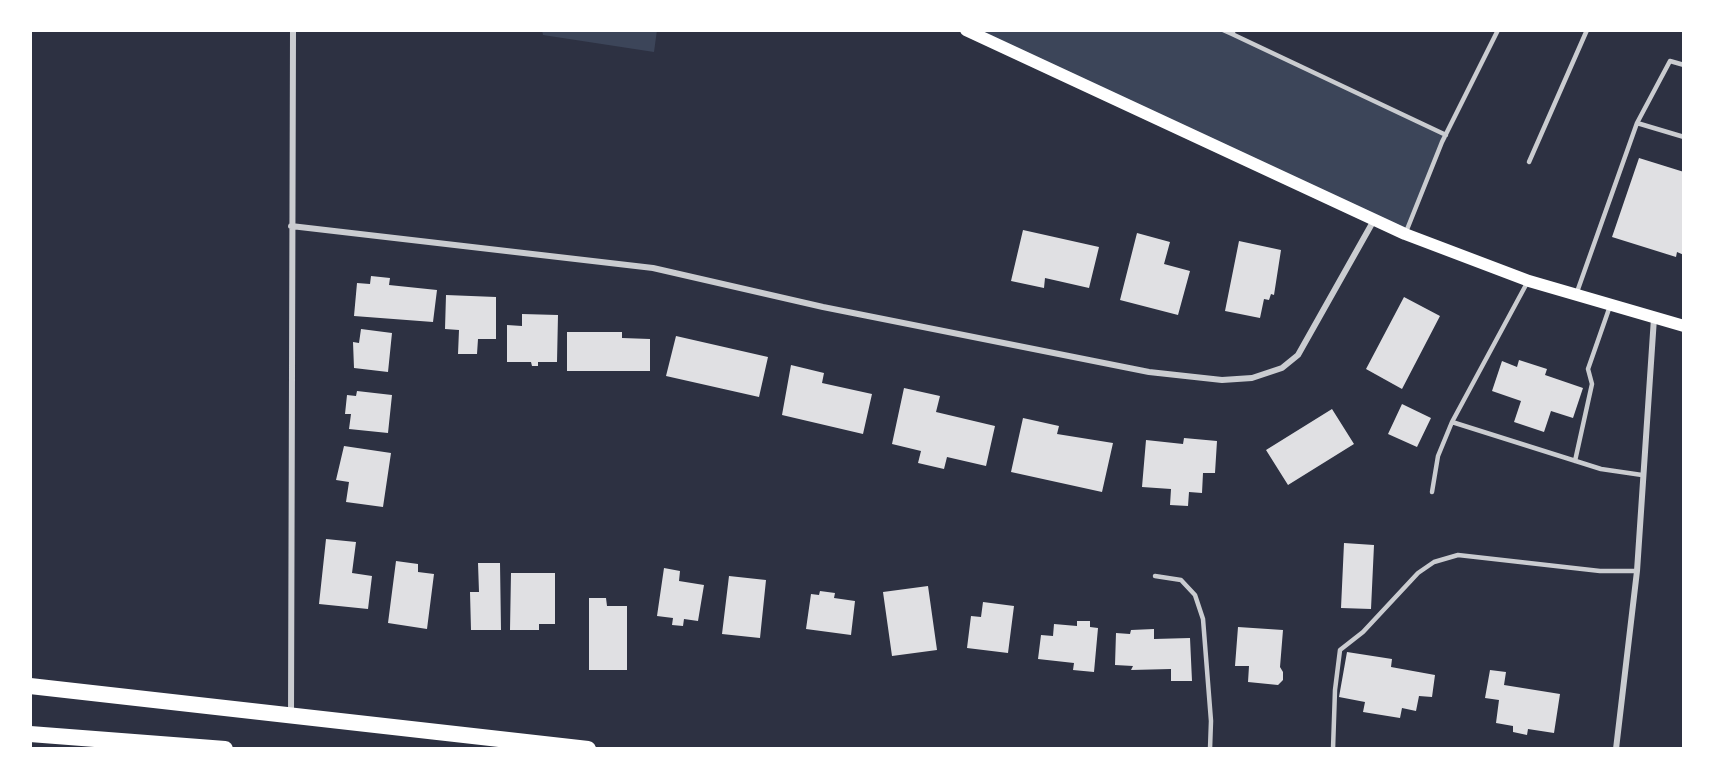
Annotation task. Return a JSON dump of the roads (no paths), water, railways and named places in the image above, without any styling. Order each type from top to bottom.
[{"type":"highway","points":[[30,686],[588,749]]},
{"type":"highway","points":[[30,734],[225,749]]},
{"type":"main road","points":[[966,30],[1405,234],[1528,281],[1684,326]]},
{"type":"street","points":[[291,715],[293,30]]},
{"type":"street","points":[[291,225],[652,268],[823,307],[1137,370],[1222,380],[1252,378],[1282,368],[1298,355],[1374,220]]},
{"type":"street","points":[[1616,749],[1637,571],[1654,318]]},
{"type":"lane","points":[[1223,30],[1233,32],[1446,135]]},
{"type":"lane","points":[[1405,234],[1446,135],[1498,30]]},
{"type":"lane","points":[[1529,162],[1587,30]]},
{"type":"lane","points":[[1576,295],[1636,123],[1670,61],[1684,65]]},
{"type":"lane","points":[[1636,123],[1684,137]]},
{"type":"lane","points":[[1432,492],[1438,456],[1452,422],[1528,281]]},
{"type":"lane","points":[[1575,461],[1592,384],[1588,369],[1610,306]]},
{"type":"lane","points":[[1452,422],[1601,469],[1642,475]]},
{"type":"lane","points":[[1333,749],[1335,690],[1340,650],[1363,632],[1418,573],[1434,561],[1458,555],[1600,571],[1637,571]]},
{"type":"lane","points":[[1155,576],[1181,580],[1195,595],[1200,611],[1211,722],[1210,749]]}]
